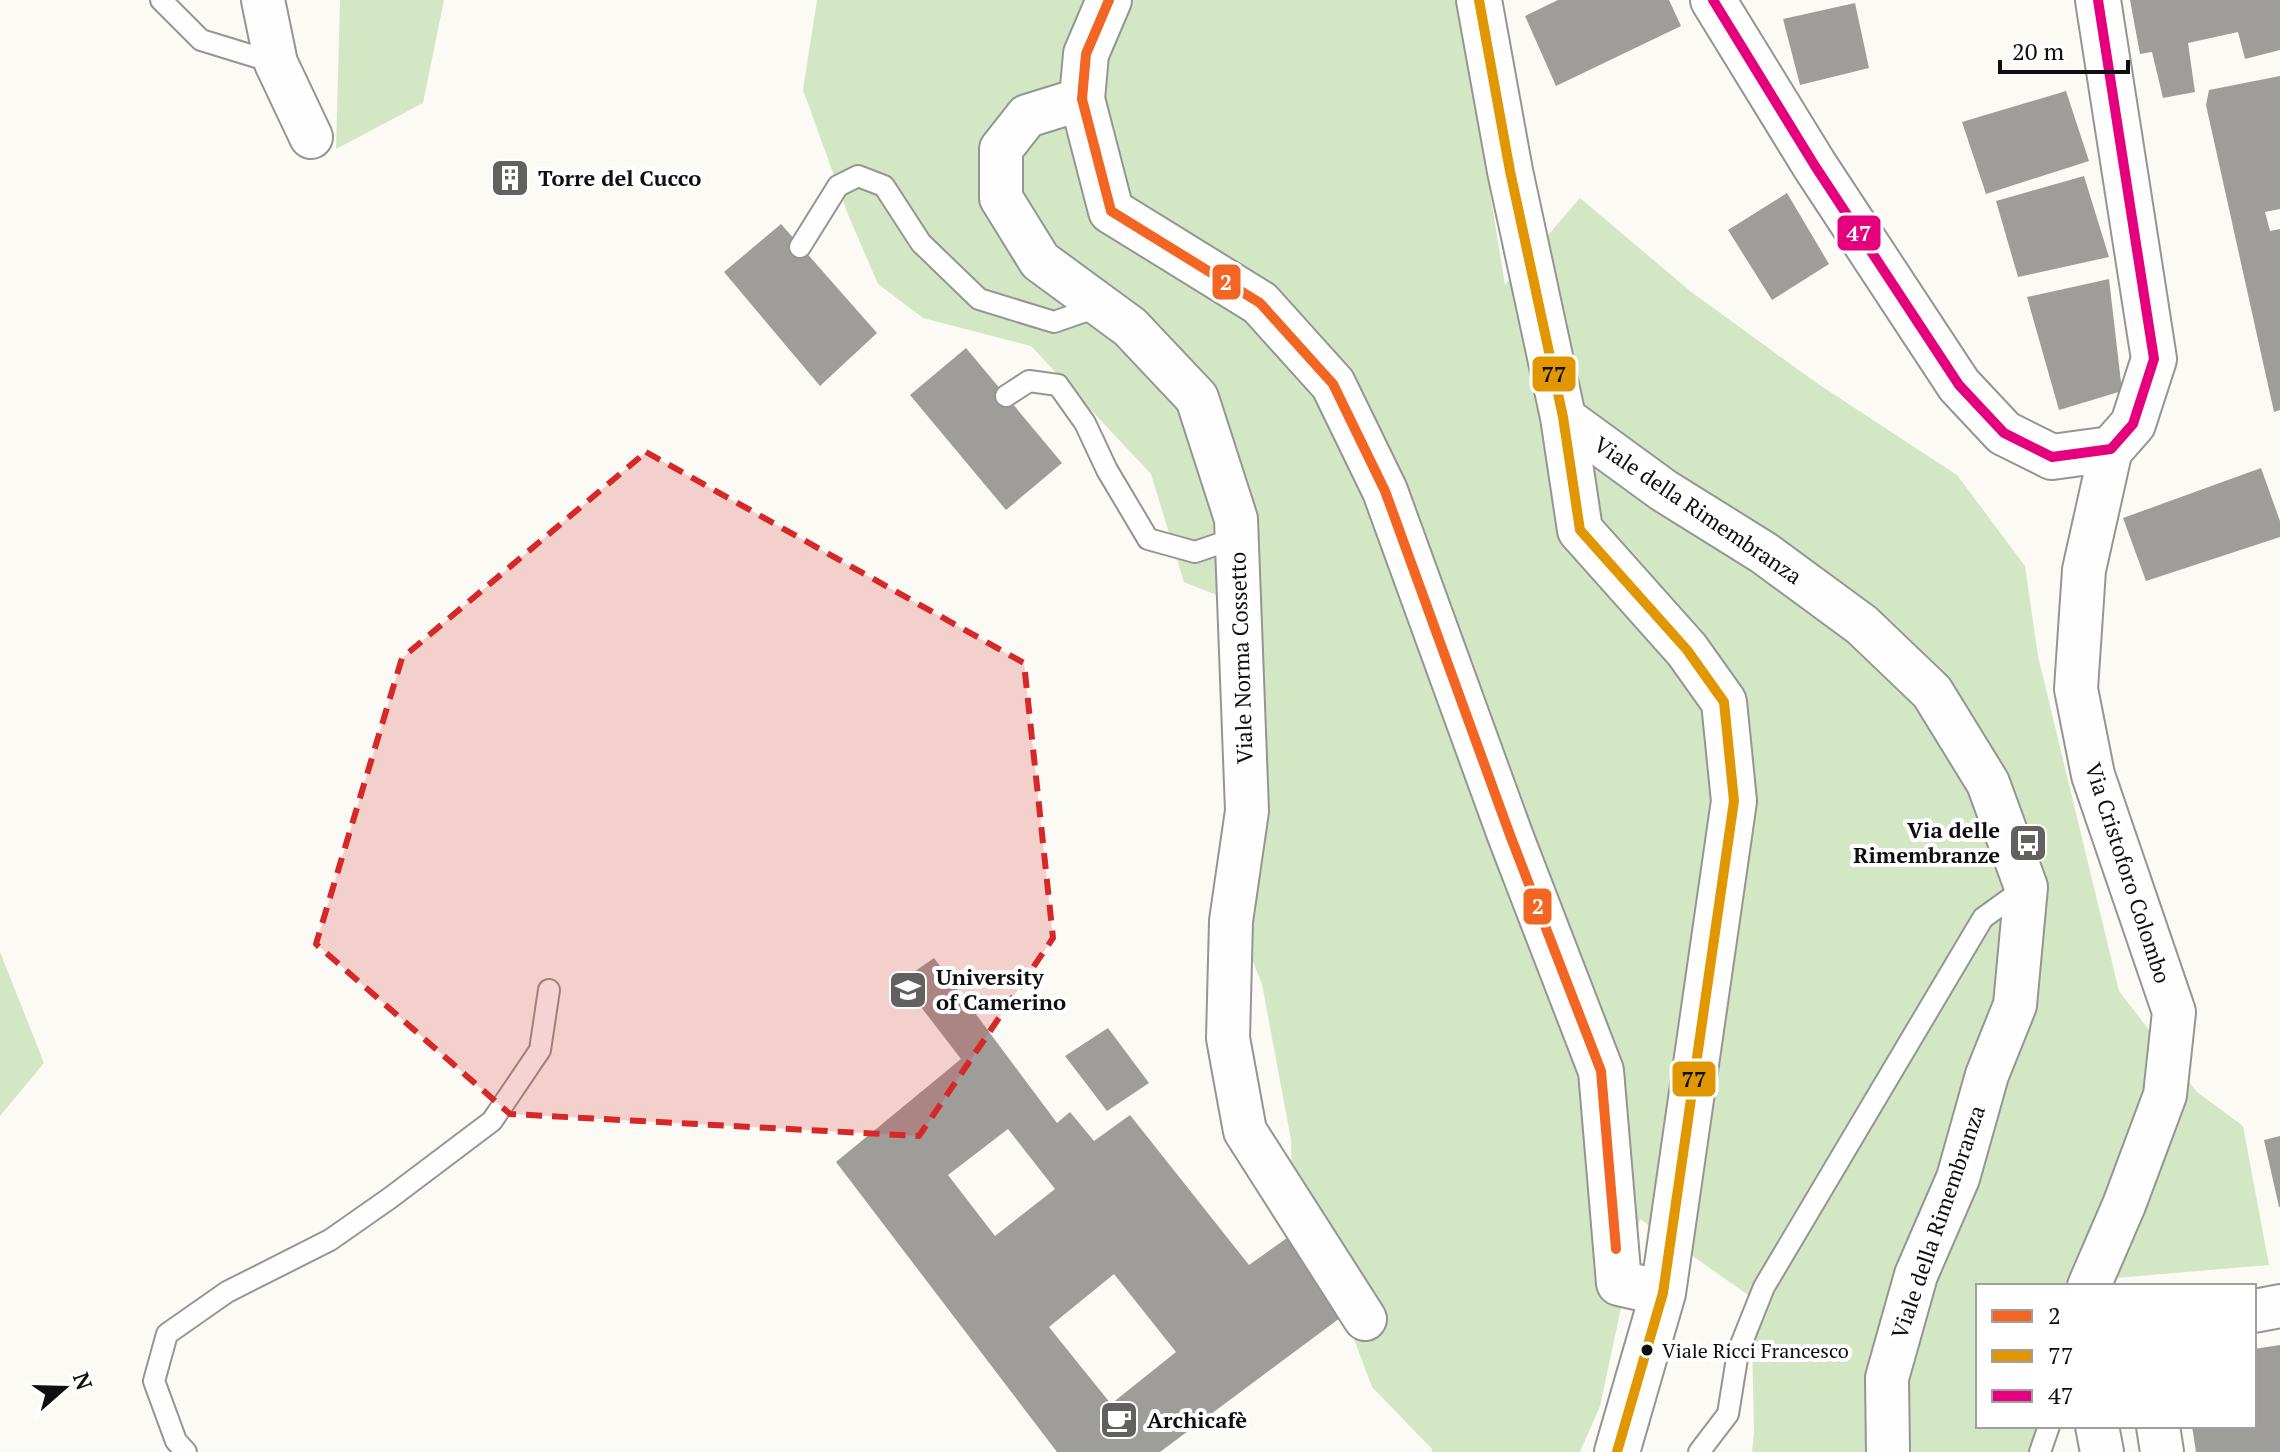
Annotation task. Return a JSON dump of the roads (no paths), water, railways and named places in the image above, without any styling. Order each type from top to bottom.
[{"type":"street","points":[[263,0],[276,63],[311,137]]},
{"type":"street","points":[[1109,0],[1086,54],[1082,99],[1111,211],[1260,303],[1333,384],[1340,397],[1385,491],[1510,835],[1601,1071],[1619,1283],[1663,1293]]},
{"type":"street","points":[[1479,0],[1510,171],[1563,417]]},
{"type":"street","points":[[1713,0],[1815,166],[1959,385],[2004,433],[2052,457],[2111,449],[2133,424],[2154,359],[2098,0]]},
{"type":"street","name":"Viale Norma Cossetto","points":[[1082,99],[1027,116],[1001,149],[1001,198],[1040,261],[1130,327],[1197,398],[1236,519],[1247,811],[1231,921],[1228,1038],[1245,1131],[1365,1319]]},
{"type":"street","name":"Viale della Rimembranza","points":[[1563,417],[1663,490],[1764,553],[1862,625],[1932,692],[1988,783],[2026,887],[2015,1005],[1987,1075],[1958,1178],[1916,1275],[1887,1378],[1888,1452]]},
{"type":"street","name":"Viale della Rimembranza","points":[[1563,417],[1580,530],[1687,650],[1724,702],[1734,801],[1663,1293],[1617,1452]]},
{"type":"street","name":"Via Cristoforo Colombo","points":[[2090,1284],[2124,1205],[2165,1095],[2174,1012],[2093,775],[2076,689],[2084,570],[2111,449]]},
{"type":"street","points":[[2256,1311],[2280,1306]]},
{"type":"street","points":[[2097,1428],[2102,1452]]},
{"type":"street","points":[[2158,1428],[2162,1452]]},
{"type":"lane","points":[[161,0],[201,40],[276,63]]},
{"type":"lane","points":[[800,247],[838,186],[858,176],[884,186],[921,243],[979,299],[1054,322],[1100,306]]},
{"type":"lane","points":[[1006,396],[1029,381],[1058,385],[1085,423],[1107,470],[1148,539],[1195,552],[1236,538]]},
{"type":"lane","points":[[1699,1452],[1728,1414],[1738,1352],[1764,1287],[1983,918],[2026,887]]},
{"type":"lane","points":[[186,1452],[176,1441],[154,1381],[167,1334],[227,1292],[330,1240],[492,1121],[540,1050],[549,990]]},
{"type":"lane","points":[[2040,1452],[2048,1428]]},
{"type":"place","name":"Torre del Cucco","points":[[510,178]]},
{"type":"place","name":"Via delle Rimembranze","points":[[2028,843]]},
{"type":"place","name":"University of Camerino","points":[[908,990]]},
{"type":"place","name":"Viale Ricci Francesco","points":[[1647,1350]]},
{"type":"place","name":"Archicafè","points":[[1119,1420]]}]
